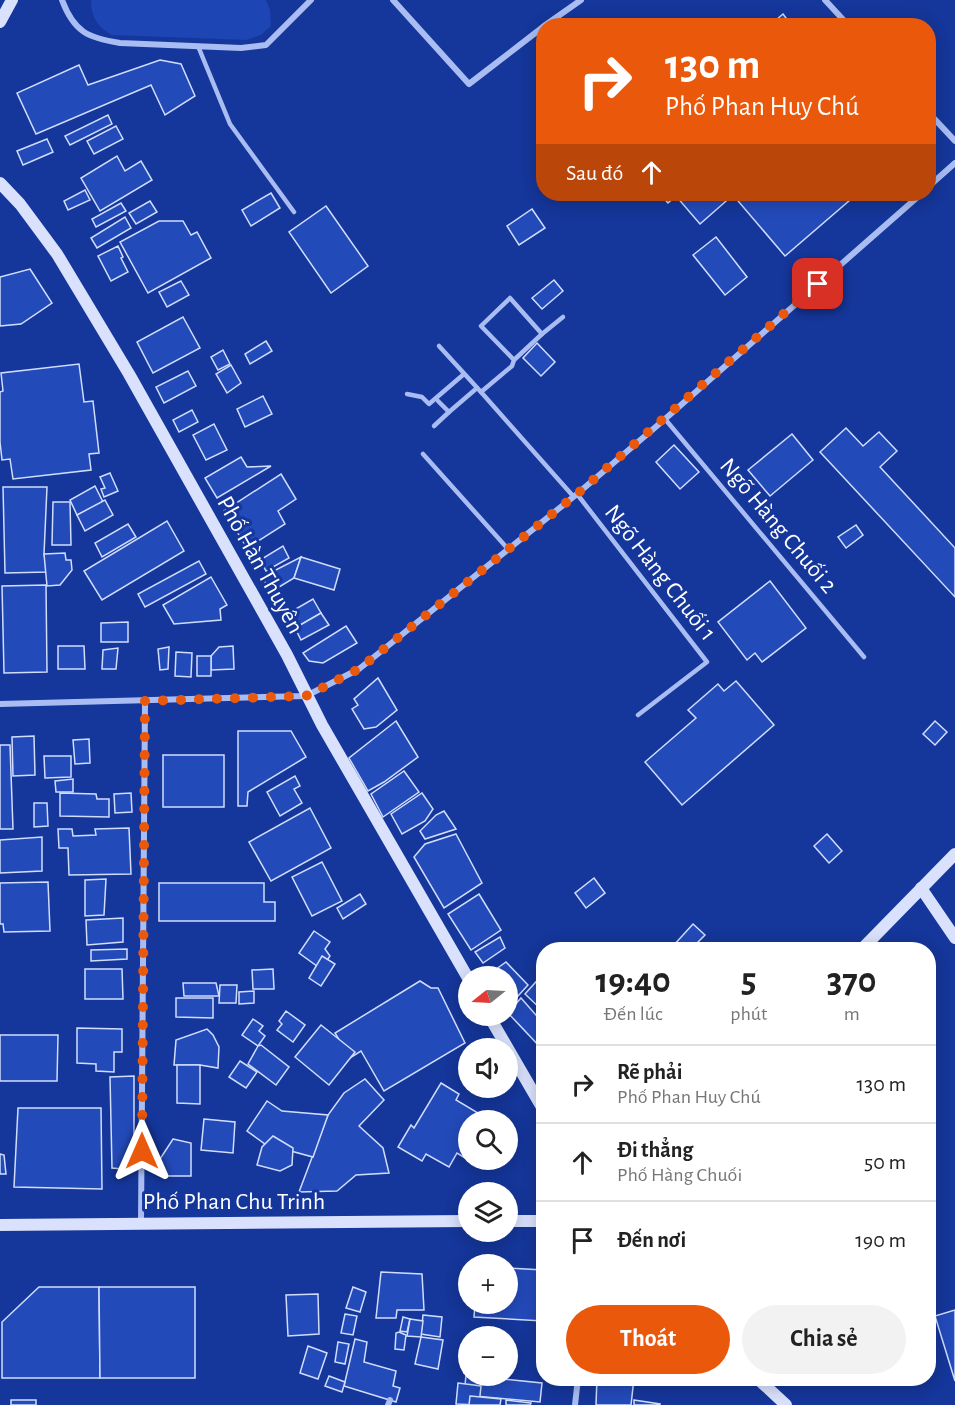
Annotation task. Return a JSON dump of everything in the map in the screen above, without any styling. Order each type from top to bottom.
[{"type":"street","points":[[0,2],[4,0]]},
{"type":"street","points":[[0,22],[12,0]]},
{"type":"street","points":[[62,0],[68,16],[80,32],[104,40],[120,43],[241,48],[266,45],[310,0]]},
{"type":"street","points":[[393,0],[469,84],[536,32]]},
{"type":"street","points":[[555,18],[581,0]]},
{"type":"street","points":[[825,0],[842,18]]},
{"type":"street","points":[[936,121],[955,141]]},
{"type":"street","points":[[936,180],[955,163]]},
{"type":"street","name":"Phố Hàn Thuyên","points":[[0,183],[20,204],[57,254],[93,314],[287,655],[306,696],[461,966]]},
{"type":"street","points":[[0,704],[306,696],[359,669],[575,495],[665,419],[913,201]]},
{"type":"street","points":[[141,1223],[145,701]]},
{"type":"street","points":[[869,942],[955,854]]},
{"type":"street","points":[[921,888],[955,938]]},
{"type":"street","points":[[495,1026],[536,1096]]},
{"type":"street","name":"Phố Phan Chu Trinh","points":[[0,1225],[458,1221]]},
{"type":"street","points":[[518,1221],[536,1221]]},
{"type":"street","points":[[575,1405],[577,1386]]},
{"type":"street","points":[[766,1386],[786,1405]]},
{"type":"lane","points":[[198,46],[230,124],[294,212]]},
{"type":"lane","points":[[513,360],[481,326],[510,298],[542,334]]},
{"type":"lane","points":[[434,426],[449,412],[512,366],[513,360],[563,317]]},
{"type":"lane","points":[[439,346],[575,495]]},
{"type":"lane","points":[[407,394],[422,397],[429,404],[464,374]]},
{"type":"lane","points":[[438,401],[449,412]]},
{"type":"lane","name":"Ngõ Hàng Chuối 2","points":[[665,419],[864,657]]},
{"type":"lane","points":[[423,454],[508,549]]},
{"type":"lane","name":"Ngõ Hàng Chuối 1","points":[[575,495],[706,662],[638,715]]},
{"type":"shaded area","points":[[91,0],[266,0],[270,10],[271,26],[261,35],[247,40],[111,35],[96,20]]},
{"type":"building","points":[[160,60],[181,64],[195,96],[165,115],[151,85],[36,134],[17,93],[79,65],[88,85]]},
{"type":"building","points":[[108,115],[112,124],[70,145],[65,136]]},
{"type":"building","points":[[116,126],[123,139],[94,154],[87,141]]},
{"type":"building","points":[[47,139],[53,152],[23,165],[17,151]]},
{"type":"building","points":[[117,156],[125,171],[141,161],[152,180],[100,211],[81,178]]},
{"type":"building","points":[[85,190],[90,200],[68,210],[64,201]]},
{"type":"building","points":[[271,193],[280,208],[251,226],[242,210]]},
{"type":"building","points":[[150,201],[157,212],[136,224],[129,213]]},
{"type":"building","points":[[680,201],[726,201],[700,224]]},
{"type":"building","points":[[738,201],[849,201],[785,256]]},
{"type":"building","points":[[121,203],[126,211],[96,227],[92,219]]},
{"type":"building","points":[[326,206],[368,266],[331,293],[289,232]]},
{"type":"building","points":[[532,209],[545,228],[519,245],[507,226]]},
{"type":"building","points":[[125,217],[131,228],[97,248],[91,238]]},
{"type":"building","points":[[159,221],[183,221],[191,235],[197,232],[211,258],[148,293],[120,242]]},
{"type":"building","points":[[716,237],[747,277],[725,295],[693,255]]},
{"type":"building","points":[[118,246],[128,272],[111,281],[98,256]]},
{"type":"building","points":[[30,269],[52,303],[21,324],[0,326],[0,277]]},
{"type":"building","points":[[554,280],[563,291],[542,309],[532,298]]},
{"type":"building","points":[[181,281],[189,295],[167,307],[159,292]]},
{"type":"building","points":[[183,317],[200,348],[153,373],[137,342]]},
{"type":"building","points":[[266,341],[272,351],[250,364],[245,354]]},
{"type":"building","points":[[537,343],[555,362],[541,376],[523,358]]},
{"type":"building","points":[[223,350],[230,364],[218,370],[211,357]]},
{"type":"building","points":[[79,364],[84,402],[93,401],[99,453],[89,454],[91,470],[13,479],[10,459],[2,460],[1,373]]},
{"type":"building","points":[[231,365],[241,383],[227,393],[216,374]]},
{"type":"building","points":[[188,371],[196,386],[164,403],[156,387]]},
{"type":"building","points":[[263,396],[272,414],[245,427],[237,409]]},
{"type":"building","points":[[192,410],[198,422],[179,432],[173,420]]},
{"type":"building","points":[[214,424],[227,450],[206,460],[193,435]]},
{"type":"building","points":[[846,428],[863,446],[879,432],[897,451],[880,467],[955,548],[955,597],[820,452]]},
{"type":"building","points":[[792,434],[813,460],[770,496],[748,470]]},
{"type":"building","points":[[674,445],[699,472],[680,489],[656,462]]},
{"type":"building","points":[[241,457],[247,467],[271,466],[217,498],[205,478]]},
{"type":"building","points":[[110,473],[118,491],[104,497],[101,489],[105,488],[100,477]]},
{"type":"building","points":[[281,474],[296,499],[278,511],[285,524],[247,548],[224,511]]},
{"type":"building","points":[[95,486],[103,502],[77,515],[70,500]]},
{"type":"building","points":[[3,487],[47,487],[44,554],[48,572],[5,573]]},
{"type":"building","points":[[105,500],[113,515],[85,531],[77,515]]},
{"type":"building","points":[[53,502],[70,502],[71,545],[52,545]]},
{"type":"building","points":[[167,521],[184,551],[102,600],[84,571]]},
{"type":"building","points":[[128,524],[136,537],[102,557],[95,543]]},
{"type":"building","points":[[856,525],[863,535],[846,548],[838,537]]},
{"type":"building","points":[[283,546],[289,558],[266,571],[260,560]]},
{"type":"building","points":[[65,553],[66,560],[71,560],[72,570],[60,585],[47,586],[44,554]]},
{"type":"building","points":[[301,557],[294,578],[271,592],[262,577]]},
{"type":"building","points":[[301,557],[340,569],[334,590],[294,578]]},
{"type":"building","points":[[199,561],[206,574],[145,607],[138,594]]},
{"type":"building","points":[[211,577],[227,605],[220,609],[221,620],[174,624],[163,605]]},
{"type":"building","points":[[770,581],[806,628],[762,662],[755,653],[747,660],[718,622]]},
{"type":"building","points":[[46,585],[47,672],[4,673],[2,586]]},
{"type":"building","points":[[313,599],[321,613],[295,628],[287,614]]},
{"type":"building","points":[[321,613],[329,625],[301,640],[295,628]]},
{"type":"building","points":[[128,622],[128,642],[101,642],[101,623]]},
{"type":"building","points":[[346,626],[357,643],[323,663],[309,661],[303,653]]},
{"type":"building","points":[[58,646],[84,646],[85,669],[58,669]]},
{"type":"building","points":[[233,646],[234,669],[211,670],[211,656],[219,647]]},
{"type":"building","points":[[169,647],[168,669],[160,670],[158,649]]},
{"type":"building","points":[[118,648],[116,669],[102,669],[103,650]]},
{"type":"building","points":[[176,652],[192,653],[191,677],[175,676]]},
{"type":"building","points":[[197,656],[211,656],[211,676],[197,676]]},
{"type":"building","points":[[378,678],[397,710],[376,727],[364,729],[352,709],[358,705],[354,699]]},
{"type":"building","points":[[736,681],[774,725],[682,805],[645,762],[696,718],[688,710],[718,684],[724,691]]},
{"type":"building","points":[[396,721],[418,757],[368,791],[349,758]]},
{"type":"building","points":[[935,721],[947,732],[935,745],[923,734]]},
{"type":"building","points":[[238,731],[291,731],[306,757],[248,792],[247,806],[238,806]]},
{"type":"building","points":[[34,736],[35,775],[13,776],[12,737]]},
{"type":"building","points":[[89,739],[90,763],[75,764],[73,740]]},
{"type":"building","points":[[0,745],[10,745],[13,829],[0,829]]},
{"type":"building","points":[[163,755],[224,755],[224,807],[163,807]]},
{"type":"building","points":[[44,756],[71,756],[71,777],[45,778]]},
{"type":"building","points":[[404,771],[419,792],[383,817],[371,794]]},
{"type":"building","points":[[295,776],[300,786],[294,789],[302,803],[280,816],[267,792]]},
{"type":"building","points":[[73,779],[73,792],[56,792],[55,781]]},
{"type":"building","points":[[60,793],[96,794],[97,799],[109,799],[109,817],[60,816]]},
{"type":"building","points":[[131,793],[132,812],[115,813],[114,794]]},
{"type":"building","points":[[422,793],[433,809],[425,821],[402,834],[391,814]]},
{"type":"building","points":[[34,803],[47,803],[48,826],[34,827]]},
{"type":"building","points":[[310,808],[331,848],[271,881],[249,842]]},
{"type":"building","points":[[444,811],[456,829],[425,839],[420,831],[436,815]]},
{"type":"building","points":[[129,828],[131,874],[69,875],[68,848],[59,848],[58,829],[72,829],[73,836],[96,835],[95,829]]},
{"type":"building","points":[[456,834],[482,883],[444,908],[414,857],[425,844]]},
{"type":"building","points":[[827,834],[842,851],[829,863],[814,846]]},
{"type":"building","points":[[42,837],[42,871],[0,873],[0,840]]},
{"type":"building","points":[[322,862],[342,901],[312,916],[292,877]]},
{"type":"building","points":[[594,878],[605,893],[586,908],[575,893]]},
{"type":"building","points":[[106,879],[104,915],[85,916],[85,880]]},
{"type":"building","points":[[48,882],[50,931],[4,932],[3,924],[0,924],[0,883]]},
{"type":"building","points":[[159,883],[264,883],[264,902],[275,902],[275,921],[159,921]]},
{"type":"building","points":[[360,894],[366,904],[343,919],[337,908]]},
{"type":"building","points":[[479,894],[501,930],[471,950],[448,914]]},
{"type":"building","points":[[123,918],[123,942],[87,945],[86,920]]},
{"type":"building","points":[[693,924],[705,935],[698,942],[677,942]]},
{"type":"building","points":[[314,931],[330,942],[325,949],[330,956],[321,969],[299,953]]},
{"type":"building","points":[[500,937],[505,948],[483,963],[475,952]]},
{"type":"building","points":[[127,949],[127,959],[91,961],[91,950]]},
{"type":"building","points":[[322,956],[335,964],[321,986],[309,978]]},
{"type":"building","points":[[85,969],[122,969],[123,999],[85,999]]},
{"type":"building","points":[[273,969],[274,989],[253,989],[252,970]]},
{"type":"building","points":[[518,975],[528,985],[518,996]]},
{"type":"building","points":[[420,981],[431,988],[438,988],[463,1038],[458,1038],[458,1047],[384,1091],[361,1051],[350,1058],[335,1033]]},
{"type":"building","points":[[536,982],[536,1004],[525,994]]},
{"type":"building","points":[[183,983],[216,983],[219,996],[184,996]]},
{"type":"building","points":[[220,985],[237,985],[236,1003],[219,1003]]},
{"type":"building","points":[[254,991],[254,1003],[239,1004],[239,992]]},
{"type":"building","points":[[176,998],[213,998],[213,1018],[176,1017]]},
{"type":"building","points":[[521,998],[536,1015],[536,1043],[518,1024],[518,1001]]},
{"type":"building","points":[[286,1011],[305,1025],[293,1042],[277,1030],[282,1024],[279,1021]]},
{"type":"building","points":[[253,1019],[263,1026],[259,1031],[265,1036],[258,1046],[242,1035]]},
{"type":"building","points":[[321,1025],[355,1052],[329,1085],[295,1057]]},
{"type":"building","points":[[77,1028],[122,1029],[122,1052],[114,1052],[114,1072],[96,1071],[96,1064],[77,1063]]},
{"type":"building","points":[[207,1029],[219,1047],[218,1068],[174,1065],[176,1040]]},
{"type":"building","points":[[0,1035],[58,1035],[57,1081],[0,1081]]},
{"type":"building","points":[[261,1045],[289,1067],[276,1085],[248,1064],[258,1046]]},
{"type":"building","points":[[240,1061],[257,1072],[246,1088],[229,1077]]},
{"type":"building","points":[[177,1065],[200,1065],[200,1104],[177,1103]]},
{"type":"building","points":[[134,1076],[134,1170],[112,1168],[110,1077]]},
{"type":"building","points":[[365,1079],[384,1100],[359,1126],[383,1148],[389,1173],[356,1175],[337,1191],[299,1192],[328,1115],[344,1093]]},
{"type":"building","points":[[441,1083],[458,1093],[456,1100],[473,1110],[458,1110],[458,1154],[449,1167],[426,1154],[422,1161],[398,1147],[411,1125],[414,1128]]},
{"type":"building","points":[[267,1101],[282,1111],[328,1115],[313,1157],[265,1144],[247,1131]]},
{"type":"building","points":[[18,1108],[101,1108],[102,1189],[14,1187]]},
{"type":"building","points":[[204,1119],[235,1122],[233,1153],[201,1150]]},
{"type":"building","points":[[273,1136],[293,1148],[292,1165],[280,1171],[257,1165],[262,1147]]},
{"type":"building","points":[[173,1139],[191,1143],[191,1176],[161,1176],[160,1159]]},
{"type":"building","points":[[0,1154],[4,1155],[6,1174],[0,1174]]},
{"type":"building","points":[[518,1269],[536,1270],[536,1321],[474,1317],[474,1314],[518,1314]]},
{"type":"building","points":[[381,1272],[422,1274],[424,1310],[397,1310],[396,1318],[376,1318]]},
{"type":"building","points":[[39,1287],[99,1287],[100,1378],[2,1378],[2,1322]]},
{"type":"building","points":[[99,1287],[195,1287],[195,1378],[100,1378]]},
{"type":"building","points":[[353,1287],[366,1292],[360,1312],[346,1308]]},
{"type":"building","points":[[318,1294],[319,1334],[288,1336],[286,1295]]},
{"type":"building","points":[[955,1310],[955,1381],[936,1319],[936,1316]]},
{"type":"building","points":[[345,1314],[357,1316],[353,1335],[341,1333]]},
{"type":"building","points":[[423,1315],[442,1317],[440,1337],[421,1334]]},
{"type":"building","points":[[403,1317],[410,1319],[407,1332],[400,1331]]},
{"type":"building","points":[[410,1319],[423,1321],[421,1337],[407,1336]]},
{"type":"building","points":[[396,1333],[406,1335],[404,1350],[395,1349]]},
{"type":"building","points":[[421,1337],[443,1340],[438,1369],[415,1364]]},
{"type":"building","points":[[355,1339],[367,1342],[364,1362],[396,1371],[393,1386],[400,1388],[396,1402],[344,1386]]},
{"type":"building","points":[[338,1342],[349,1344],[345,1364],[335,1362]]},
{"type":"building","points":[[308,1346],[327,1353],[318,1379],[300,1373]]},
{"type":"building","points":[[329,1376],[345,1382],[342,1392],[325,1386]]},
{"type":"building","points":[[518,1380],[536,1382],[536,1386],[542,1386],[540,1402],[464,1395],[465,1386],[518,1386]]},
{"type":"building","points":[[458,1383],[458,1386],[481,1386],[479,1405],[456,1404]]},
{"type":"building","points":[[597,1386],[633,1386],[631,1405],[596,1405]]},
{"type":"building","points":[[470,1396],[501,1399],[500,1405],[469,1405]]},
{"type":"building","points":[[11,1400],[36,1400],[36,1405],[11,1405]]},
{"type":"building","points":[[506,1400],[531,1403],[530,1405],[506,1405]]},
{"type":"building","points":[[634,1400],[660,1404],[660,1405],[634,1405]]},
{"type":"route","points":[[142,1151],[145,701],[306,696],[359,669],[577,494],[818,284]]}]
